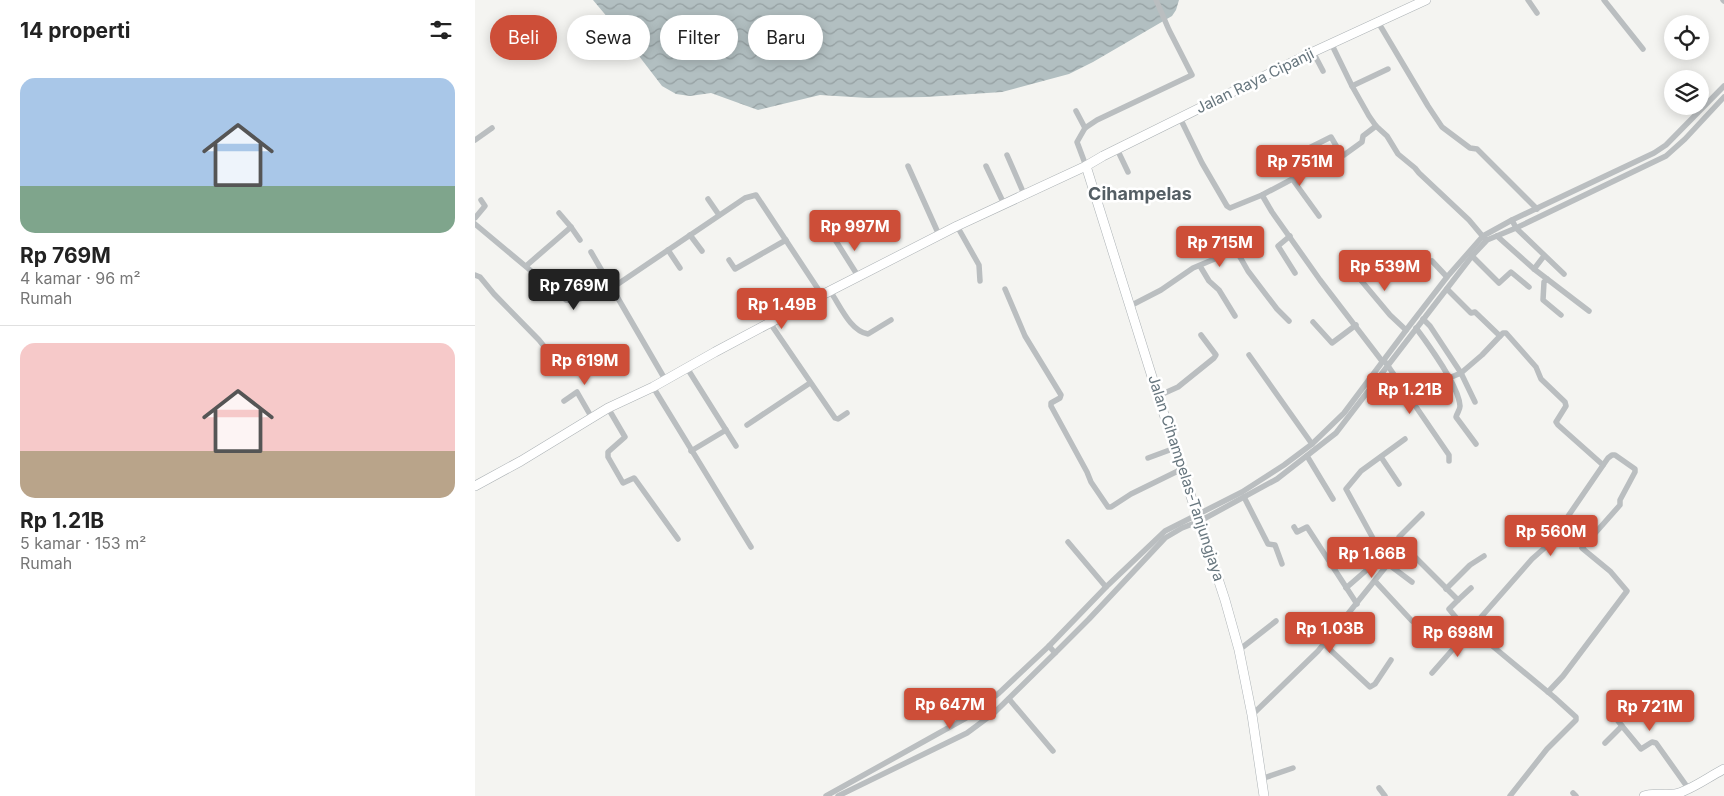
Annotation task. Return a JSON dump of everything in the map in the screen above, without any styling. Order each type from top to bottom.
[{"type":"main road","name":"Jalan Raya Cipanji","points":[[475,486],[521,461],[608,408],[653,387],[858,276],[957,226],[1086,166],[1313,52],[1426,0]]},
{"type":"main road","name":"Jalan Cihampelas-Tanjungjaya","points":[[1086,166],[1158,396],[1223,591],[1239,650],[1252,715],[1263,796]]},
{"type":"main road","points":[[1644,796],[1655,793],[1675,794],[1724,769]]},
{"type":"street","points":[[1086,166],[1077,142],[1085,128],[1097,120],[1191,74],[1169,30],[1157,0]]},
{"type":"street","points":[[1528,0],[1537,13]]},
{"type":"street","points":[[1604,0],[1643,48]]},
{"type":"street","points":[[1377,22],[1441,127],[1470,148],[1477,149],[1537,209]]},
{"type":"street","points":[[1331,44],[1352,86],[1376,126],[1387,136],[1398,154],[1469,220],[1485,238]]},
{"type":"street","points":[[1313,52],[1323,71]]},
{"type":"street","points":[[1352,86],[1388,69]]},
{"type":"street","points":[[826,796],[966,718],[999,693],[1052,649],[1092,608],[1106,588],[1165,531],[1244,497],[1307,456],[1334,430],[1447,277],[1485,238],[1512,220],[1666,145],[1724,86]]},
{"type":"street","points":[[1385,362],[1416,328],[1485,238],[1497,236],[1516,228],[1665,156],[1685,139],[1724,97]]},
{"type":"street","points":[[1076,111],[1085,128]]},
{"type":"street","points":[[1180,118],[1202,163],[1228,207],[1231,208],[1299,176],[1290,159],[1291,157],[1331,137],[1341,154],[1344,155],[1362,142],[1363,136],[1376,126]]},
{"type":"street","points":[[475,140],[492,128]]},
{"type":"street","points":[[1117,149],[1128,172]]},
{"type":"street","points":[[1007,155],[1024,194]]},
{"type":"street","points":[[907,166],[939,235]]},
{"type":"street","points":[[986,166],[1004,204]]},
{"type":"street","points":[[1293,180],[1319,216]]},
{"type":"street","points":[[475,224],[568,301],[611,288],[719,215],[756,194],[786,240],[853,326],[861,333],[868,334],[891,320]]},
{"type":"street","points":[[1262,195],[1320,280],[1385,362],[1449,456],[1449,461]]},
{"type":"street","points":[[475,218],[485,206],[481,200]]},
{"type":"street","points":[[708,200],[719,215]]},
{"type":"street","points":[[559,213],[581,240]]},
{"type":"street","points":[[1512,220],[1516,228],[1563,274]]},
{"type":"street","points":[[957,226],[979,265],[979,281]]},
{"type":"street","points":[[526,266],[571,227]]},
{"type":"street","points":[[690,236],[701,251]]},
{"type":"street","points":[[1290,236],[1278,244],[1278,246],[1295,273]]},
{"type":"street","points":[[1497,236],[1547,279],[1589,311]]},
{"type":"street","points":[[834,238],[858,276]]},
{"type":"street","points":[[729,260],[735,269],[786,240]]},
{"type":"street","points":[[668,250],[680,268]]},
{"type":"street","points":[[1130,306],[1161,290],[1193,268],[1236,250],[1253,278],[1289,321]]},
{"type":"street","points":[[591,252],[666,380]]},
{"type":"street","points":[[1472,256],[1499,283],[1511,272],[1529,287]]},
{"type":"street","points":[[1534,268],[1544,256]]},
{"type":"street","points":[[1432,261],[1447,277]]},
{"type":"street","points":[[1200,266],[1209,281],[1219,290],[1235,316]]},
{"type":"street","points":[[1349,266],[1390,315],[1406,330]]},
{"type":"street","points":[[475,275],[480,277],[539,340],[563,370]]},
{"type":"street","points":[[1547,279],[1544,282],[1543,300],[1561,315]]},
{"type":"street","points":[[1447,289],[1471,313],[1475,312],[1501,336]]},
{"type":"street","points":[[1005,290],[1025,336],[1061,396],[1051,403],[1051,406],[1091,482],[1109,507],[1111,508],[1131,494],[1182,469]]},
{"type":"street","points":[[1423,319],[1461,373],[1475,402]]},
{"type":"street","points":[[1313,322],[1332,343],[1355,325]]},
{"type":"street","points":[[769,323],[835,419],[847,413]]},
{"type":"street","points":[[1416,328],[1449,378],[1460,404],[1460,410],[1456,416],[1476,444]]},
{"type":"street","points":[[1449,378],[1461,373],[1482,356],[1503,333],[1506,333],[1536,367],[1541,379],[1565,402],[1566,406],[1556,422],[1558,425],[1603,465]]},
{"type":"street","points":[[1158,396],[1178,387],[1215,358],[1216,354],[1201,336]]},
{"type":"street","points":[[1249,355],[1312,444]]},
{"type":"street","points":[[687,368],[736,446]]},
{"type":"street","points":[[747,424],[810,382]]},
{"type":"street","points":[[653,387],[751,547]]},
{"type":"street","points":[[564,401],[577,392],[591,418]]},
{"type":"street","points":[[608,408],[625,437],[608,452],[608,458],[623,483],[635,479],[678,539]]},
{"type":"street","points":[[691,451],[726,430]]},
{"type":"street","points":[[838,796],[967,733],[995,713],[1052,649],[1165,538],[1242,492],[1275,476],[1312,444],[1334,430]]},
{"type":"street","points":[[1385,554],[1375,542],[1346,489],[1355,476],[1405,440]]},
{"type":"street","points":[[1148,458],[1175,448]]},
{"type":"street","points":[[1432,673],[1533,559],[1549,544],[1603,465],[1612,455],[1615,455],[1635,469],[1635,472],[1620,500],[1621,505],[1582,548],[1610,571],[1627,591],[1563,676],[1548,692]]},
{"type":"street","points":[[1307,456],[1333,499]]},
{"type":"street","points":[[1381,457],[1399,484]]},
{"type":"street","points":[[1244,497],[1268,544],[1275,545],[1282,564]]},
{"type":"street","points":[[1346,588],[1385,554],[1422,514]]},
{"type":"street","points":[[1294,527],[1297,532],[1307,527],[1357,604]]},
{"type":"street","points":[[1397,540],[1458,600]]},
{"type":"street","points":[[1068,542],[1106,588]]},
{"type":"street","points":[[1446,589],[1470,565],[1484,556]]},
{"type":"street","points":[[1252,715],[1324,644],[1389,563],[1411,582]]},
{"type":"street","points":[[1375,581],[1412,620]]},
{"type":"street","points":[[1471,588],[1449,609],[1463,626],[1490,644],[1548,692],[1576,720],[1547,749],[1510,796]]},
{"type":"street","points":[[1239,650],[1276,621]]},
{"type":"street","points":[[1324,644],[1370,687],[1375,684],[1391,660]]},
{"type":"street","points":[[1009,699],[1053,751]]},
{"type":"street","points":[[1611,712],[1641,749],[1652,742],[1657,744],[1688,788]]},
{"type":"street","points":[[1605,743],[1622,726]]},
{"type":"street","points":[[1261,778],[1293,768]]},
{"type":"street","points":[[1379,788],[1385,796]]},
{"type":"water","points":[[593,0],[1179,0],[1172,16],[1093,62],[1069,74],[1002,92],[926,97],[868,98],[820,95],[758,110],[711,93],[690,96],[676,94],[662,86],[642,60],[650,60],[650,15],[606,15]]},
{"type":"district","name":"Cihampelas","points":[[1140,194]]}]
